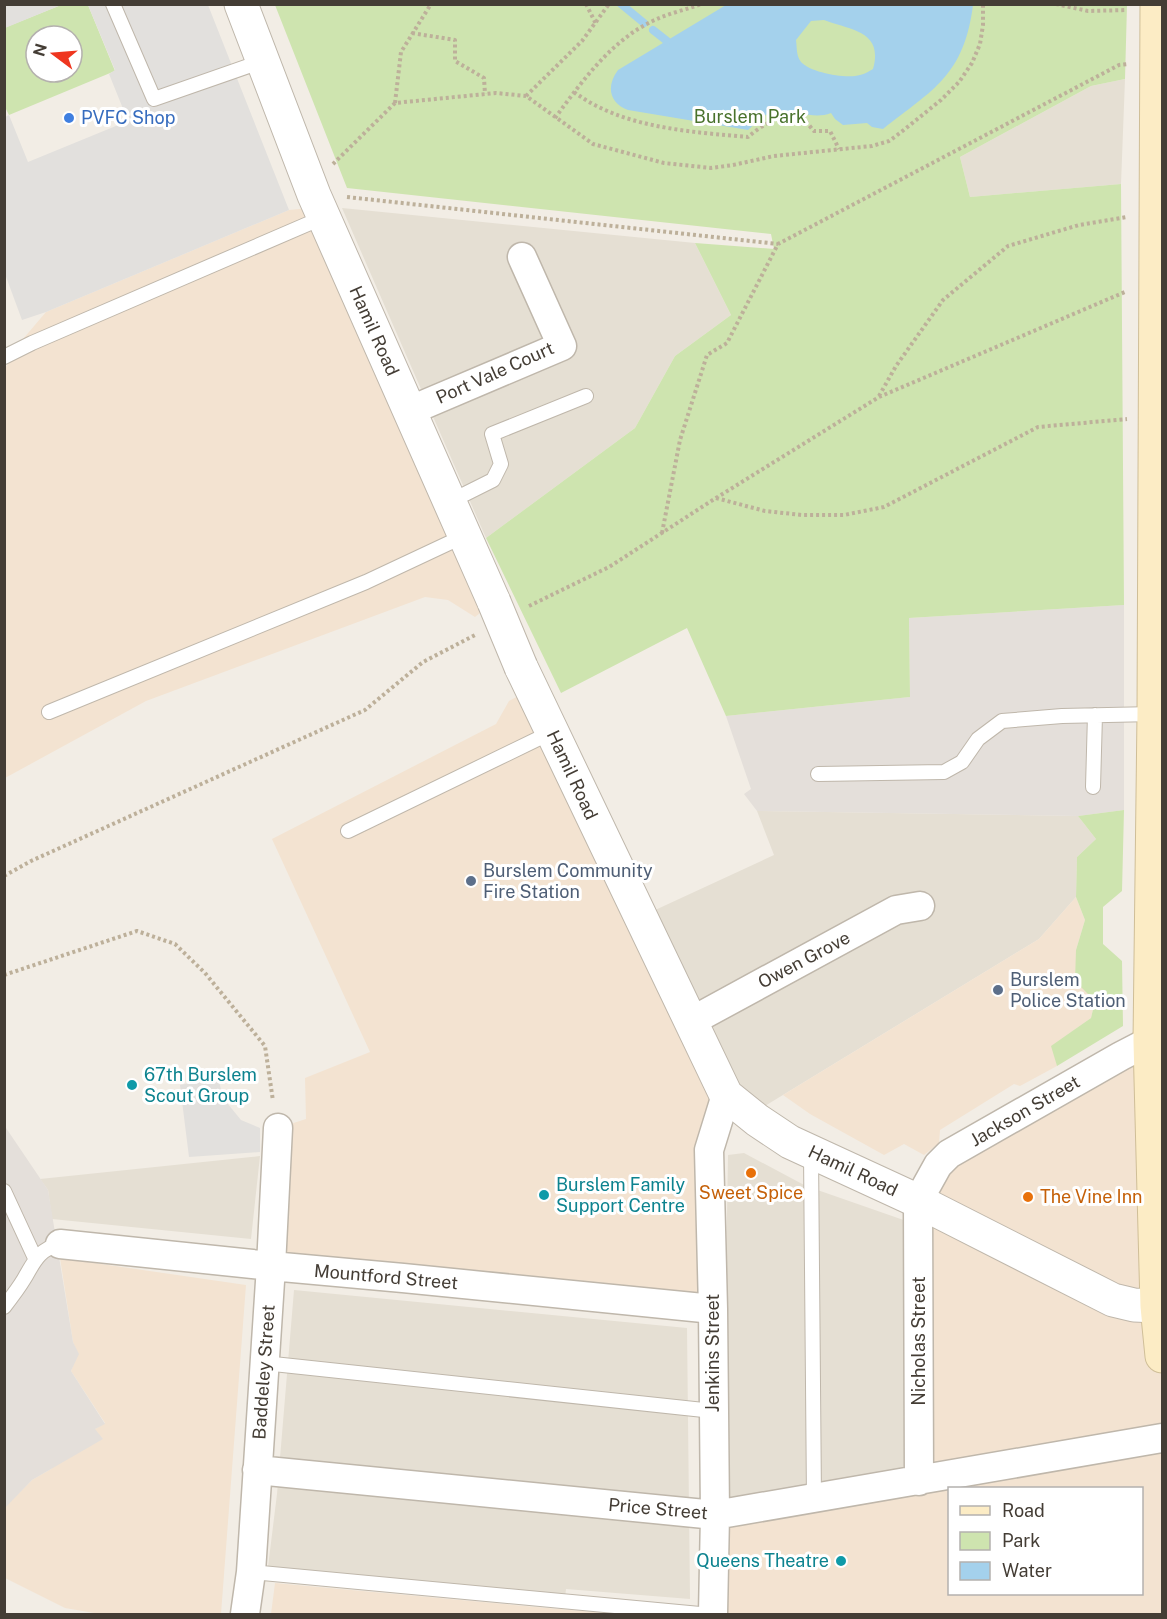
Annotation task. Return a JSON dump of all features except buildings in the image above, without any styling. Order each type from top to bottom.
[{"type":"main road","points":[[1156,7],[1154,714],[1158,895],[1157,1306],[1162,1356]]},
{"type":"street","name":"Hamil Road","points":[[241,4],[316,199],[521,667],[726,1095],[757,1120],[811,1153],[918,1201],[1113,1300],[1134,1305],[1157,1306]]},
{"type":"street","name":"Port Vale Court","points":[[409,411],[562,346],[522,257]]},
{"type":"street","name":"Owen Grove","points":[[690,1022],[896,910],[920,906]]},
{"type":"street","name":"Jackson Street","points":[[918,1201],[938,1165],[949,1154],[1156,1040]]},
{"type":"street","name":"Jenkins Street","points":[[713,1614],[715,1515],[709,1150],[726,1095]]},
{"type":"street","name":"Baddeley Street","points":[[244,1614],[251,1572],[272,1266],[278,1128]]},
{"type":"street","name":"Nicholas Street","points":[[918,1201],[919,1481]]},
{"type":"street","name":"Mountford Street","points":[[60,1244],[713,1309]]},
{"type":"street","name":"Price Street","points":[[257,1470],[715,1515],[814,1500],[1162,1438]]},
{"type":"lane","points":[[113,4],[154,99],[263,61]]},
{"type":"lane","points":[[4,357],[316,199]]},
{"type":"lane","points":[[449,502],[493,480],[501,464],[492,434],[586,396]]},
{"type":"lane","points":[[49,712],[366,582],[464,536]]},
{"type":"lane","points":[[818,774],[944,772],[962,762],[978,739],[1002,721],[1062,716],[1154,714]]},
{"type":"lane","points":[[1093,787],[1095,715]]},
{"type":"lane","points":[[348,831],[552,732]]},
{"type":"lane","points":[[811,1153],[814,1500]]},
{"type":"lane","points":[[4,1191],[35,1258]]},
{"type":"lane","points":[[4,1307],[24,1280],[35,1258],[48,1246],[60,1244]]},
{"type":"lane","points":[[264,1363],[713,1411]]},
{"type":"lane","points":[[251,1572],[700,1614]]},
{"type":"path","points":[[316,199],[394,103],[401,52],[431,4]]},
{"type":"path","points":[[586,4],[596,24]]},
{"type":"path","points":[[526,96],[582,41],[609,4]]},
{"type":"path","points":[[555,118],[599,62],[638,30],[657,19],[702,4]]},
{"type":"path","points":[[394,103],[496,93],[526,96],[593,144],[664,163],[711,168],[774,156],[872,146],[889,141],[941,100],[959,82],[972,63],[980,44],[983,4]]},
{"type":"path","points":[[1056,4],[1088,10],[1156,7]]},
{"type":"path","points":[[412,33],[455,40],[455,61],[484,78],[485,94]]},
{"type":"path","points":[[316,199],[778,244],[1119,65],[1156,63]]},
{"type":"path","points":[[574,92],[582,98],[625,117],[673,130],[748,138],[761,126],[772,121],[788,117],[804,120],[814,130],[830,131],[839,149]]},
{"type":"path","points":[[879,397],[896,366],[943,300],[1008,246],[1079,225],[1155,212]]},
{"type":"path","points":[[662,534],[680,440],[707,355],[727,343],[778,244]]},
{"type":"path","points":[[550,595],[609,567],[879,397],[1125,292]]},
{"type":"path","points":[[716,498],[765,511],[802,515],[844,515],[884,507],[1038,427],[1155,417]]},
{"type":"path","points":[[4,876],[32,861],[365,710],[423,662],[449,648]]},
{"type":"path","points":[[4,975],[137,931],[175,944],[205,972],[265,1046],[278,1128]]},
{"type":"shaded area","points":[[5,4],[61,4],[61,5],[5,28]]},
{"type":"shaded area","points":[[88,5],[208,5],[289,210],[22,320],[5,274],[5,117],[9,115],[28,162],[128,121],[109,74],[115,70]]},
{"type":"shaded area","points":[[1125,79],[1121,184],[970,197],[960,157],[1091,86]]},
{"type":"shaded area","points":[[320,207],[494,602],[475,617],[448,600],[425,597],[146,701],[5,778],[4,370],[23,339],[46,312],[289,210]]},
{"type":"shaded area","points":[[342,208],[695,243],[731,315],[675,356],[635,428],[486,538]]},
{"type":"shaded area","points":[[1124,605],[1124,810],[1078,816],[757,811],[744,794],[751,789],[726,716],[910,697],[909,618]]},
{"type":"shaded area","points":[[531,689],[726,1095],[713,1309],[271,1266],[278,1128],[306,1119],[305,1078],[370,1052],[272,839],[496,724],[509,701]]},
{"type":"shaded area","points":[[757,811],[1078,816],[1096,839],[1077,857],[1076,897],[1039,939],[750,1115],[640,917],[774,855]]},
{"type":"shaded area","points":[[1076,897],[1085,920],[1076,950],[1095,1001],[1091,1018],[1052,1046],[1057,1066],[1020,1086],[1014,1084],[940,1130],[939,1143],[924,1155],[904,1144],[884,1155],[810,1114],[783,1095],[1039,939]]},
{"type":"shaded area","points":[[1162,1050],[1162,1614],[722,1614],[722,1517],[913,1478],[915,1224],[941,1172],[1129,1057]]},
{"type":"shaded area","points":[[218,1077],[223,1098],[241,1120],[260,1128],[260,1152],[189,1157],[180,1085]]},
{"type":"shaded area","points":[[4,1125],[48,1190],[73,1342],[79,1354],[71,1371],[105,1424],[95,1429],[103,1439],[32,1480],[5,1508]]},
{"type":"shaded area","points":[[744,1153],[806,1186],[915,1224],[913,1478],[722,1517],[728,1155]]},
{"type":"shaded area","points":[[260,1156],[251,1239],[52,1219],[48,1190],[40,1179]]},
{"type":"shaded area","points":[[60,1258],[246,1285],[221,1614],[100,1614],[65,1608],[5,1578],[4,1508],[32,1480],[51,1469],[95,1429],[105,1423],[71,1371],[78,1354],[73,1342]]},
{"type":"shaded area","points":[[294,1290],[687,1328],[690,1599],[566,1589],[565,1598],[268,1567],[277,1494]]},
{"type":"shaded area","points":[[275,1583],[536,1607],[617,1614],[271,1614]]},
{"type":"green space","points":[[61,5],[88,5],[115,71],[84,84],[84,24],[24,24],[24,84],[84,84],[9,115],[4,105],[4,28]]},
{"type":"green space","name":"Burslem Park","points":[[275,5],[1127,5],[1125,79],[1091,86],[960,157],[970,197],[1121,184],[1124,605],[909,618],[910,697],[726,716],[687,628],[561,693],[486,538],[635,428],[675,356],[731,315],[695,243],[774,249],[771,234],[347,188]]},
{"type":"green space","points":[[1124,810],[1122,891],[1103,907],[1103,944],[1122,961],[1123,1026],[1057,1066],[1051,1046],[1091,1018],[1095,1001],[1075,981],[1076,950],[1085,920],[1076,897],[1077,857],[1096,839],[1078,816]]},
{"type":"water","points":[[726,5],[973,5],[969,29],[962,48],[944,78],[932,91],[883,129],[872,127],[867,123],[843,125],[831,113],[816,115],[778,111],[767,114],[748,130],[628,110],[617,103],[611,93],[611,88],[618,70]],"holes":[[[824,20],[853,30],[869,39],[874,46],[873,69],[860,75],[838,76],[813,69],[801,62],[797,54],[796,40],[811,21]]]},
{"type":"waterway","points":[[621,4],[644,23]]},
{"type":"waterway","points":[[653,30],[667,41]]},
{"type":"place","name":"PVFC Shop","points":[[69,118]]},
{"type":"place","name":"Burslem Community Fire Station","points":[[471,881]]},
{"type":"place","name":"Burslem Police Station","points":[[998,990]]},
{"type":"place","name":"67th Burslem Scout Group","points":[[132,1085]]},
{"type":"place","name":"Sweet Spice","points":[[751,1173]]},
{"type":"place","name":"Burslem Family Support Centre","points":[[544,1195]]},
{"type":"place","name":"The Vine Inn","points":[[1028,1197]]},
{"type":"place","name":"Queens Theatre","points":[[841,1561]]}]
